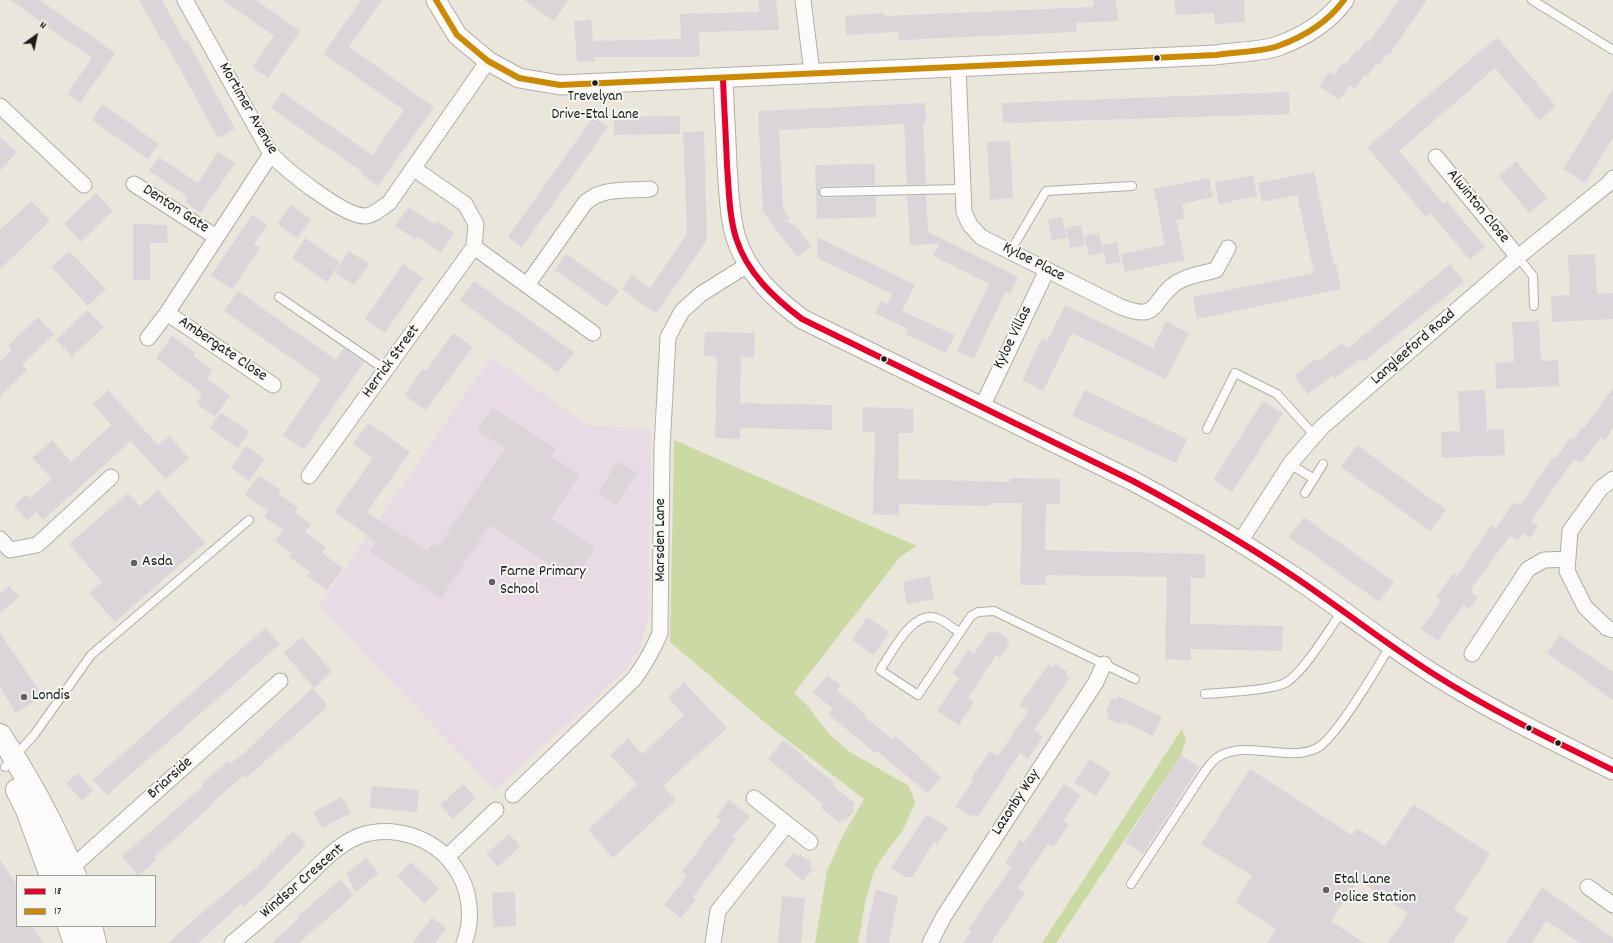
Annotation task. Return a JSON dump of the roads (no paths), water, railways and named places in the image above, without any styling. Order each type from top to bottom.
[{"type":"main road","points":[[0,735],[7,761],[51,875]]},
{"type":"main road","points":[[7,761],[69,873]]},
{"type":"main road","points":[[69,927],[74,943]]},
{"type":"main road","points":[[91,927],[95,943]]},
{"type":"street","name":"Mortimer Avenue","points":[[185,0],[271,154],[284,168],[344,210],[365,216],[378,211],[389,203],[488,61]]},
{"type":"street","points":[[436,0],[457,35],[488,61],[519,78],[560,84],[1216,55],[1277,46],[1310,32],[1336,10],[1344,0]]},
{"type":"street","points":[[803,0],[812,73]]},
{"type":"street","name":"Kyloe Place","points":[[958,67],[964,212],[970,225],[981,237],[1121,307],[1136,313],[1154,309],[1172,286],[1190,276],[1216,270],[1228,248]]},
{"type":"street","points":[[722,78],[730,208],[736,238],[749,264],[771,294],[802,319],[1133,481],[1240,542],[1297,578],[1390,646],[1493,709],[1613,770]]},
{"type":"street","points":[[0,106],[84,185]]},
{"type":"street","name":"Ambergate Close","points":[[271,154],[167,312],[273,385]]},
{"type":"street","name":"Alwinton Close","points":[[1436,157],[1518,257]]},
{"type":"street","points":[[413,168],[465,204],[476,224],[474,248],[593,333]]},
{"type":"street","name":"Langleeford Road","points":[[1240,542],[1290,464],[1322,428],[1518,257],[1608,184],[1613,178]]},
{"type":"street","name":"Denton Gate","points":[[134,184],[216,237]]},
{"type":"street","points":[[526,285],[585,203],[594,195],[605,192],[650,189]]},
{"type":"street","name":"Herrick Street","points":[[309,476],[474,248]]},
{"type":"street","name":"Marsden Lane","points":[[513,795],[634,679],[646,663],[653,649],[660,633],[662,448],[668,337],[682,311],[701,294],[749,264]]},
{"type":"street","name":"Kyloe Villas","points":[[982,407],[1047,270]]},
{"type":"street","points":[[148,338],[167,312]]},
{"type":"street","points":[[0,539],[10,550],[37,545],[111,477]]},
{"type":"street","points":[[1613,479],[1601,488],[1570,532],[1567,571],[1585,607],[1607,628],[1613,630]]},
{"type":"street","points":[[1472,654],[1528,569],[1544,560],[1568,559]]},
{"type":"street","name":"Lazonby Way","points":[[930,943],[944,916],[1096,682],[1104,664]]},
{"type":"street","name":"Briarside","points":[[69,873],[280,681]]},
{"type":"street","points":[[754,798],[810,842]]},
{"type":"street","points":[[447,857],[496,810]]},
{"type":"street","points":[[712,943],[718,911],[787,824]]},
{"type":"street","name":"Windsor Crescent","points":[[232,943],[267,914],[337,849],[359,836],[382,832],[402,833],[421,838],[434,846],[447,857],[460,874],[466,890],[469,905],[469,921],[464,943]]},
{"type":"street","points":[[1588,887],[1613,905]]},
{"type":"lane","points":[[1532,0],[1613,50]]},
{"type":"lane","points":[[1010,252],[1046,191],[1132,186]]},
{"type":"lane","points":[[824,192],[963,189]]},
{"type":"lane","points":[[1518,257],[1533,276],[1534,306]]},
{"type":"lane","points":[[279,297],[386,370]]},
{"type":"lane","points":[[1208,428],[1235,373],[1277,394],[1315,436]]},
{"type":"lane","points":[[1290,464],[1314,479]]},
{"type":"lane","points":[[1305,493],[1323,464]]},
{"type":"lane","points":[[7,761],[34,735],[91,655],[249,520]]},
{"type":"lane","points":[[960,632],[938,618],[930,616],[916,620],[910,626],[880,670],[918,695],[960,632],[970,616],[978,612],[994,611],[1135,679]]},
{"type":"lane","points":[[1205,694],[1262,689],[1287,682],[1303,666],[1342,611]]},
{"type":"lane","points":[[1131,884],[1205,771],[1217,758],[1228,753],[1242,751],[1306,752],[1327,742],[1357,699],[1390,646]]},
{"type":"place","name":"Trevelyan Drive-Etal Lane","points":[[595,83]]},
{"type":"place","name":"Asda","points":[[134,563]]},
{"type":"place","name":"Farne Primary School","points":[[492,582]]},
{"type":"place","name":"Londis","points":[[24,697]]},
{"type":"place","name":"Etal Lane Police Station","points":[[1326,890]]}]
